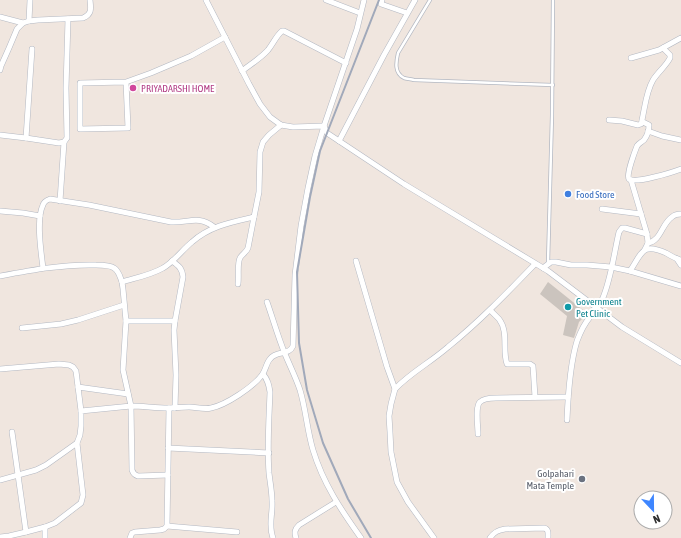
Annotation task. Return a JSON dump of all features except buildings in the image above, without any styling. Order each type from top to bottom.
[{"type":"street","points":[[29,21],[30,0]]},
{"type":"street","points":[[0,70],[17,29],[23,23],[38,20],[82,18],[88,16],[90,11],[90,0]]},
{"type":"street","points":[[206,0],[260,104],[270,117],[281,125],[324,126]]},
{"type":"street","points":[[326,0],[360,13]]},
{"type":"street","points":[[81,411],[131,406],[169,408],[188,407],[206,409],[218,406],[237,396],[248,388],[263,374],[270,359],[274,355],[292,350],[295,274],[301,226],[308,188],[315,156],[357,29],[364,0]]},
{"type":"street","points":[[382,0],[381,4],[383,6],[407,13]]},
{"type":"street","points":[[339,141],[415,0]]},
{"type":"street","points":[[0,17],[23,23]]},
{"type":"street","points":[[60,201],[64,142],[67,138],[66,69],[68,19]]},
{"type":"street","points":[[242,71],[267,51],[278,34],[282,31],[346,63]]},
{"type":"street","points":[[126,82],[128,128],[80,129],[80,83],[126,82],[192,56],[225,37]]},
{"type":"street","points":[[631,58],[648,54],[663,48],[681,38]]},
{"type":"street","points":[[609,120],[640,125],[642,123],[648,92],[652,82],[670,58],[670,55],[663,48]]},
{"type":"street","points":[[26,138],[32,49]]},
{"type":"street","points":[[630,271],[648,243],[647,234],[628,174],[638,146],[648,131],[649,126],[642,121]]},
{"type":"street","points":[[238,284],[239,261],[247,252],[259,192],[260,152],[269,135],[281,125]]},
{"type":"street","points":[[324,126],[327,133],[339,141],[404,184],[543,268],[622,327],[681,363]]},
{"type":"street","points":[[648,131],[681,140]]},
{"type":"street","points":[[0,135],[59,143],[64,142]]},
{"type":"street","points":[[631,180],[652,178],[681,170]]},
{"type":"street","points":[[42,268],[40,216],[43,205],[50,199],[89,205],[171,222],[202,220],[208,222],[214,227]]},
{"type":"street","points":[[602,208],[641,214]]},
{"type":"street","points":[[0,211],[40,216]]},
{"type":"street","points":[[648,243],[654,241],[671,217],[681,214]]},
{"type":"street","points":[[122,282],[163,268],[192,241],[214,227],[254,217]]},
{"type":"street","points":[[567,420],[572,364],[577,342],[590,317],[598,309],[605,292],[619,232],[625,228],[647,234]]},
{"type":"street","points":[[645,249],[653,249],[679,259],[681,266]]},
{"type":"street","points":[[172,261],[180,266],[183,271],[175,321],[175,408]]},
{"type":"street","points":[[356,261],[387,367],[395,389]]},
{"type":"street","points":[[543,268],[551,262],[571,265],[611,267],[681,286]]},
{"type":"street","points":[[434,538],[408,502],[397,482],[391,452],[389,416],[395,389],[403,381],[448,348],[490,310],[536,264]]},
{"type":"street","points":[[0,276],[42,268],[80,265],[109,266],[118,272],[122,282],[126,321],[123,370],[131,406],[132,470],[133,473],[138,476],[168,475]]},
{"type":"street","points":[[267,302],[284,352],[300,389],[306,412],[309,433],[321,471],[336,502],[361,538]]},
{"type":"street","points":[[22,328],[72,322],[124,305]]},
{"type":"street","points":[[490,310],[500,320],[502,325],[507,364],[530,364],[533,366],[535,397]]},
{"type":"street","points":[[126,321],[175,321]]},
{"type":"street","points":[[0,369],[59,364],[73,367],[76,372],[81,411],[82,426],[77,443],[83,499],[81,503],[55,523],[26,532],[0,537]]},
{"type":"street","points":[[263,374],[268,383],[270,392],[269,473],[273,507],[270,524],[272,538]]},
{"type":"street","points":[[78,387],[128,394]]},
{"type":"street","points":[[478,434],[478,405],[485,399],[568,397]]},
{"type":"street","points":[[167,526],[169,408]]},
{"type":"street","points":[[12,432],[26,532]]},
{"type":"street","points":[[0,480],[36,470],[46,465],[77,443]]},
{"type":"street","points":[[168,448],[269,452]]},
{"type":"street","points":[[296,538],[295,532],[299,525],[336,502]]},
{"type":"street","points":[[130,538],[132,533],[135,532],[160,530],[167,526],[237,532]]},
{"type":"street","points":[[45,527],[45,538]]},
{"type":"street","points":[[490,538],[499,530],[546,528],[548,530],[548,538]]},
{"type":"lane","points":[[430,0],[398,53],[395,62],[397,71],[403,77],[414,80],[553,85]]},
{"type":"lane","points":[[548,264],[551,199],[553,0]]},
{"type":"railway","points":[[371,538],[348,499],[323,443],[307,390],[299,343],[297,272],[310,197],[320,151],[379,0]]},
{"type":"place","name":"PRIYADARSHI HOME","points":[[133,88]]},
{"type":"place","name":"Food Store","points":[[568,194]]},
{"type":"place","name":"Government Pet Clinic","points":[[568,307]]},
{"type":"place","name":"Golpahari Mata Temple","points":[[582,479]]}]
